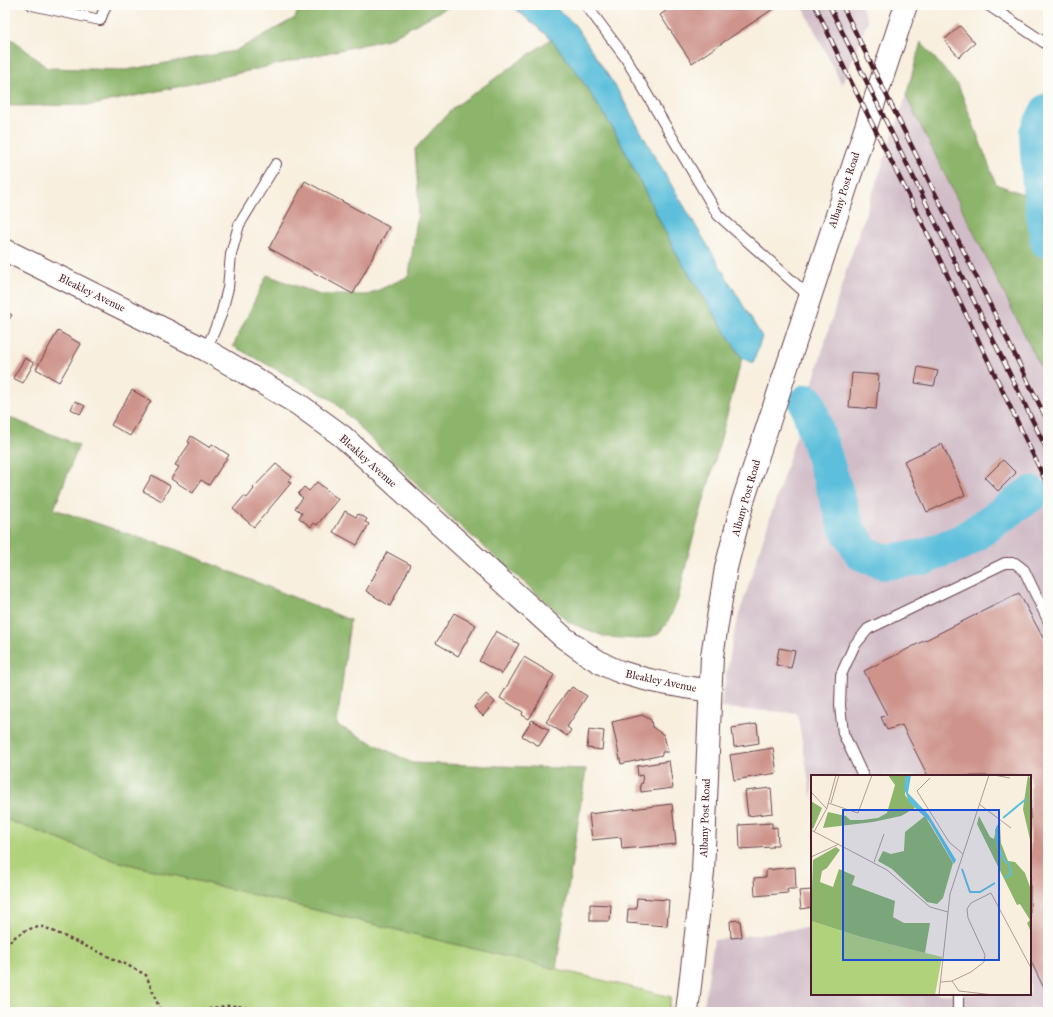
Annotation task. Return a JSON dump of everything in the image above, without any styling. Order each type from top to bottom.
[{"type":"main road","name":"Albany Post Road","points":[[688,1012],[703,872],[712,656],[726,568],[740,516],[809,296],[906,5]]},
{"type":"main road","name":"Bleakley Avenue","points":[[5,250],[206,350],[298,404],[342,436],[563,637],[589,656],[627,674],[654,682],[710,691]]},
{"type":"lane","points":[[32,5],[100,20],[106,5]]},
{"type":"lane","points":[[586,5],[625,57],[718,215],[809,296]]},
{"type":"lane","points":[[988,5],[1048,45]]},
{"type":"lane","points":[[206,350],[221,315],[228,288],[231,254],[239,225],[276,164]]},
{"type":"lane","points":[[863,775],[843,733],[840,706],[841,675],[854,646],[868,629],[1005,563],[1015,563],[1024,570],[1048,620]]},
{"type":"lane","points":[[958,995],[958,1012]]},
{"type":"path","points":[[5,946],[14,937],[32,927],[44,927],[126,964],[146,975],[161,1012]]},
{"type":"path","points":[[197,1012],[219,1007],[238,1005],[256,1012]]},
{"type":"shaded area","points":[[802,5],[861,5],[868,21],[842,85]]},
{"type":"shaded area","points":[[906,96],[1048,382],[1048,1012],[703,1012],[714,940],[811,927],[811,995],[1031,995],[1031,775],[811,775],[811,793],[797,713],[720,708],[736,624],[807,402],[847,268]]},
{"type":"green space","points":[[300,5],[452,5],[388,39],[200,82],[92,105],[5,106],[5,37],[15,41],[47,68],[126,70],[235,51],[295,18]]},
{"type":"green space","points":[[551,39],[578,74],[614,130],[677,255],[742,358],[688,556],[678,599],[668,622],[657,635],[638,639],[606,637],[570,623],[449,516],[331,399],[233,346],[267,275],[320,295],[368,295],[409,276],[419,204],[415,149],[453,108]]},
{"type":"green space","points":[[921,42],[959,87],[996,184],[1023,194],[1028,145],[1043,104],[1048,103],[1048,382],[906,96]]},
{"type":"green space","points":[[5,416],[79,445],[54,509],[177,550],[350,620],[337,725],[412,763],[586,769],[556,969],[116,861],[5,819]]},
{"type":"green space","points":[[5,819],[116,861],[671,997],[668,1012],[5,1012]]},
{"type":"water","points":[[511,5],[552,5],[575,25],[617,89],[659,164],[762,337],[753,363],[742,358],[677,255],[614,130],[578,74],[551,39]]},
{"type":"building","points":[[675,5],[775,5],[776,7],[692,63],[660,15]]},
{"type":"building","points":[[960,26],[975,43],[959,57],[944,40]]},
{"type":"building","points":[[305,181],[389,227],[353,294],[269,248]]},
{"type":"building","points":[[5,311],[12,315],[5,325]]},
{"type":"building","points":[[58,331],[81,344],[59,382],[36,369]]},
{"type":"building","points":[[25,358],[34,363],[23,383],[13,378]]},
{"type":"building","points":[[918,367],[938,371],[934,386],[915,383]]},
{"type":"building","points":[[852,373],[879,375],[876,409],[849,407]]},
{"type":"building","points":[[132,390],[151,401],[130,436],[111,425]]},
{"type":"building","points":[[75,401],[85,406],[80,414],[71,409]]},
{"type":"building","points":[[191,436],[210,448],[212,444],[229,455],[209,485],[201,480],[193,493],[171,479],[179,467],[175,465],[190,443],[188,442]]},
{"type":"building","points":[[942,444],[965,495],[927,512],[904,461]]},
{"type":"building","points":[[1003,460],[1016,473],[998,491],[985,478]]},
{"type":"building","points":[[276,464],[292,477],[288,481],[291,483],[254,527],[233,509],[244,496],[247,498],[254,489],[253,488]]},
{"type":"building","points":[[152,475],[170,486],[162,501],[143,491]]},
{"type":"building","points":[[317,482],[338,499],[317,525],[314,523],[311,527],[299,518],[302,513],[295,508],[303,498],[298,494],[304,487],[309,491]]},
{"type":"building","points":[[345,511],[356,517],[358,514],[367,519],[365,522],[369,524],[357,545],[333,532]]},
{"type":"building","points":[[387,552],[411,565],[390,606],[366,591]]},
{"type":"building","points":[[1019,593],[1048,647],[1048,996],[1031,962],[1031,775],[927,775],[902,725],[887,730],[881,717],[887,715],[864,671]]},
{"type":"building","points":[[454,613],[476,625],[458,656],[436,643]]},
{"type":"building","points":[[496,631],[519,644],[502,674],[479,661]]},
{"type":"building","points":[[779,648],[795,651],[791,668],[776,665]]},
{"type":"building","points":[[524,657],[554,675],[529,719],[522,715],[523,712],[500,698]]},
{"type":"building","points":[[572,687],[587,696],[567,727],[571,730],[567,736],[546,722],[568,690],[569,691]]},
{"type":"building","points":[[486,694],[495,702],[483,716],[474,707]]},
{"type":"building","points":[[642,715],[651,720],[652,727],[664,735],[668,752],[662,752],[662,755],[621,764],[612,722]]},
{"type":"building","points":[[532,720],[549,730],[539,746],[522,736]]},
{"type":"building","points":[[757,724],[759,743],[734,747],[732,728]]},
{"type":"building","points":[[589,729],[604,731],[602,750],[587,748]]},
{"type":"building","points":[[773,748],[777,773],[734,780],[730,755]]},
{"type":"building","points":[[669,761],[673,788],[641,792],[640,784],[643,783],[642,775],[638,776],[637,766]]},
{"type":"building","points":[[771,788],[773,813],[748,816],[745,791]]},
{"type":"building","points":[[672,804],[676,844],[622,849],[621,837],[592,840],[589,814]]},
{"type":"building","points":[[772,823],[772,828],[777,827],[778,845],[773,845],[773,847],[740,849],[739,825]]},
{"type":"building","points":[[795,867],[796,889],[787,889],[788,893],[755,896],[754,878],[766,877],[766,870]]},
{"type":"building","points":[[811,890],[811,907],[801,909],[799,891]]},
{"type":"building","points":[[637,898],[669,900],[667,926],[627,923],[628,909],[636,909]]},
{"type":"building","points":[[590,904],[611,905],[610,921],[590,921]]},
{"type":"building","points":[[740,920],[742,937],[731,938],[730,921]]},
{"type":"waterway","points":[[1048,111],[1037,133],[1040,186],[1048,241]]},
{"type":"waterway","points":[[807,402],[846,526],[862,553],[885,562],[924,557],[964,541],[1031,494]]},
{"type":"railway","points":[[815,5],[847,74],[920,218],[1048,486]]},
{"type":"railway","points":[[829,5],[1048,452]]},
{"type":"railway","points":[[842,5],[1048,422]]}]
